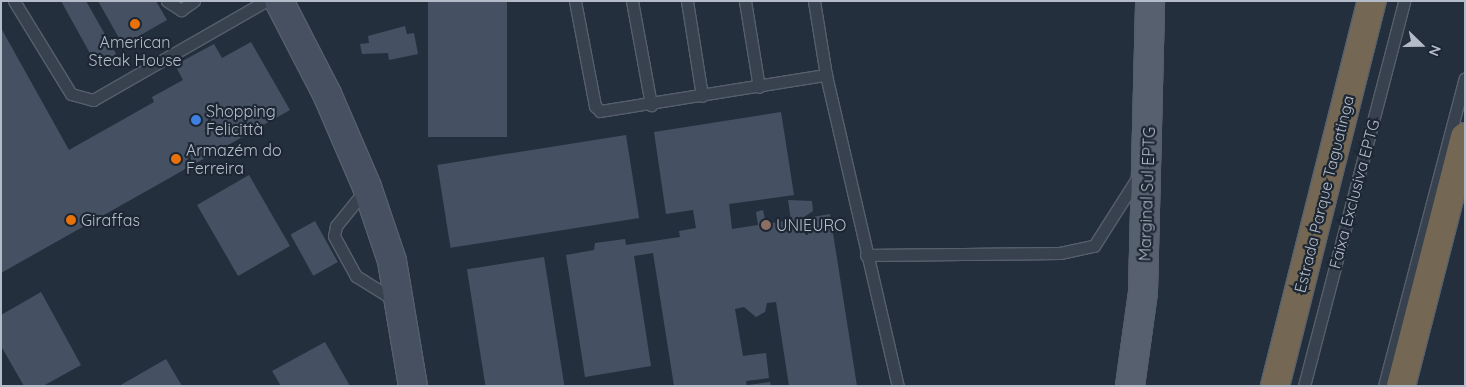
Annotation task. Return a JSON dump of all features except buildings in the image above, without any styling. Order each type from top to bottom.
[{"type":"highway","name":"Estrada Parque Taguatinga","points":[[1275,386],[1372,1]]},
{"type":"highway","points":[[1401,386],[1465,136]]},
{"type":"main road","name":"Marginal Sul EPTG","points":[[1130,386],[1143,292],[1149,157],[1150,1]]},
{"type":"street","points":[[278,1],[327,94],[367,187],[392,261],[413,386]]},
{"type":"lane","points":[[14,1],[71,94],[93,100],[266,1]]},
{"type":"lane","points":[[167,1],[181,10],[194,1]]},
{"type":"lane","points":[[575,1],[595,106],[609,112],[759,88],[826,75]]},
{"type":"lane","points":[[632,1],[651,105]]},
{"type":"lane","points":[[686,1],[702,96]]},
{"type":"lane","points":[[745,1],[759,88]]},
{"type":"lane","points":[[814,1],[826,75],[866,255],[898,386]]},
{"type":"lane","name":"Faixa Exclusiva EPTG","points":[[1304,386],[1404,1]]},
{"type":"lane","points":[[1384,386],[1465,78]]},
{"type":"lane","points":[[866,255],[1060,253],[1094,246],[1149,157]]},
{"type":"lane","points":[[367,187],[336,226],[334,236],[356,276],[400,303]]},
{"type":"place","name":"American Steak House","points":[[135,24]]},
{"type":"place","name":"Shopping Felicittà","points":[[196,120]]},
{"type":"place","name":"Armazém do Ferreira","points":[[176,159]]},
{"type":"place","name":"Giraffas","points":[[71,220]]},
{"type":"place","name":"UNIEURO","points":[[766,225]]}]
